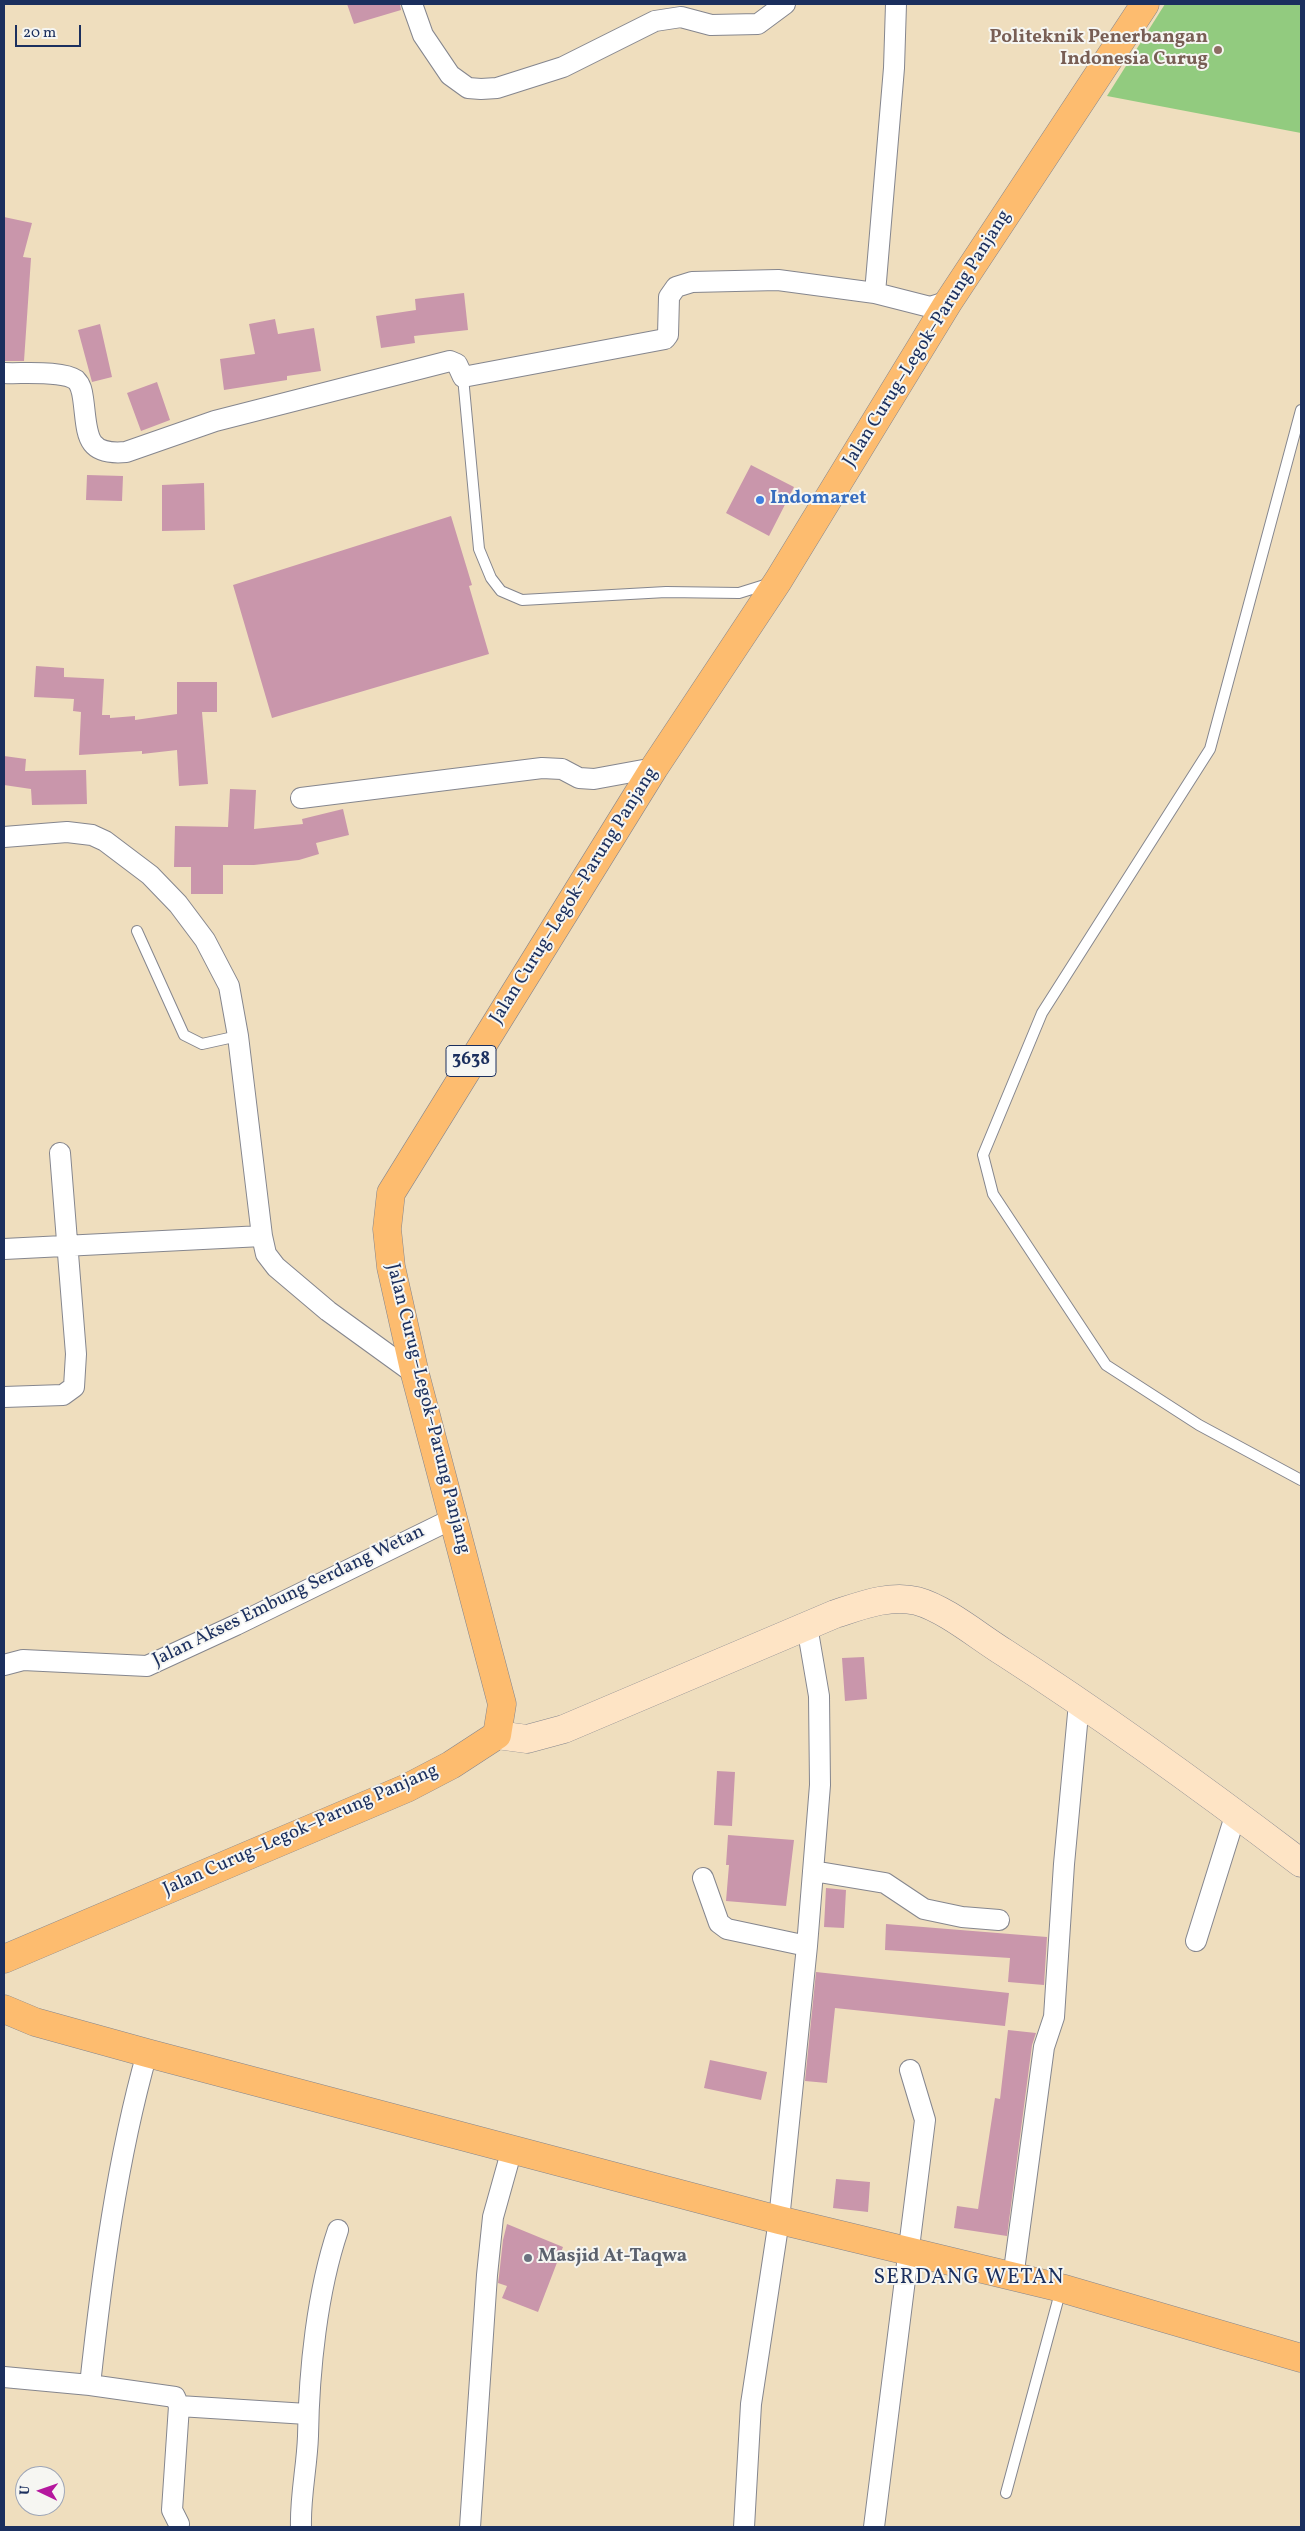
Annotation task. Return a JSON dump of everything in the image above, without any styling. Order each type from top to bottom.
[{"type":"main road","name":"Jalan Curug–Legok–Parung Panjang","points":[[4,1959],[407,1788],[451,1765],[497,1735],[502,1704],[415,1374],[390,1260],[387,1229],[391,1193],[654,768],[778,580],[949,301],[1145,4]]},
{"type":"main road","points":[[4,2009],[35,2022],[147,2053],[779,2220],[1013,2278],[1061,2288],[1301,2358]]},
{"type":"street","points":[[412,4],[423,36],[450,75],[468,88],[481,89],[497,88],[564,67],[655,21],[681,17],[712,25],[758,24],[785,4]]},
{"type":"street","points":[[875,293],[894,68],[896,4]]},
{"type":"street","points":[[4,373],[64,376],[75,379],[82,389],[88,438],[99,450],[110,453],[126,452],[215,421],[450,361],[457,364],[463,377],[665,339],[668,335],[669,297],[676,288],[692,282],[778,280],[875,293],[930,307],[949,301]]},
{"type":"street","points":[[301,798],[542,768],[562,769],[579,778],[594,779],[654,768]]},
{"type":"street","points":[[4,838],[67,832],[92,835],[105,841],[150,875],[178,904],[205,940],[229,986],[238,1036],[262,1236],[266,1254],[276,1267],[328,1311],[415,1374]]},
{"type":"street","points":[[4,1397],[63,1395],[74,1387],[76,1354],[69,1245],[60,1154]]},
{"type":"street","points":[[4,1249],[262,1236]]},
{"type":"street","name":"Jalan Akses Embung Serdang Wetan","points":[[4,1665],[23,1660],[147,1666],[236,1625],[454,1518]]},
{"type":"street","points":[[497,1735],[527,1739],[564,1729],[806,1626],[864,1604],[889,1600],[916,1601],[943,1614],[1079,1703],[1236,1813],[1301,1863]]},
{"type":"street","points":[[744,2527],[751,2404],[779,2220],[807,1946],[820,1785],[819,1696],[806,1626]]},
{"type":"street","points":[[1013,2278],[1044,2047],[1054,2017],[1064,1864],[1079,1703]]},
{"type":"street","points":[[1196,1941],[1236,1813]]},
{"type":"street","points":[[813,1871],[885,1883],[924,1910],[962,1917],[999,1920]]},
{"type":"street","points":[[703,1878],[719,1923],[727,1929],[807,1946]]},
{"type":"street","points":[[90,2384],[97,2320],[116,2201],[136,2088],[147,2053]]},
{"type":"street","points":[[874,2527],[910,2253],[925,2120],[910,2070]]},
{"type":"street","points":[[470,2527],[487,2275],[494,2217],[512,2149]]},
{"type":"street","points":[[301,2527],[300,2501],[308,2437],[308,2395],[327,2260],[338,2230]]},
{"type":"street","points":[[4,2377],[90,2384],[167,2394],[175,2397],[179,2406],[172,2510],[180,2524]]},
{"type":"street","points":[[179,2406],[307,2414]]},
{"type":"lane","points":[[463,377],[478,549],[491,578],[501,591],[522,600],[666,592],[739,592],[778,580]]},
{"type":"lane","points":[[1301,410],[1210,749],[1042,1013],[983,1155],[993,1194],[1106,1365],[1199,1425],[1301,1480]]},
{"type":"lane","points":[[137,931],[184,1035],[202,1044],[238,1036]]},
{"type":"lane","points":[[1006,2493],[1061,2288]]},
{"type":"green space","name":"Politeknik Penerbangan Indonesia Curug","points":[[1165,4],[1301,4],[1301,133],[1107,96]]},
{"type":"building","points":[[347,4],[400,4],[401,10],[354,24]]},
{"type":"building","points":[[4,217],[32,223],[23,257],[31,258],[24,361],[4,361]]},
{"type":"building","points":[[464,293],[468,330],[414,336],[415,343],[381,348],[376,316],[416,310],[415,299]]},
{"type":"building","points":[[275,319],[278,334],[314,328],[321,371],[287,376],[287,380],[224,390],[220,359],[255,354],[249,324]]},
{"type":"building","points":[[100,324],[112,377],[92,382],[78,330]]},
{"type":"building","points":[[157,382],[170,420],[141,431],[127,393]]},
{"type":"building","name":"Indomaret","points":[[751,465],[794,487],[769,536],[726,513]]},
{"type":"building","points":[[87,475],[123,476],[122,501],[86,500]]},
{"type":"building","points":[[204,483],[205,530],[162,531],[162,485]]},
{"type":"building","points":[[451,516],[472,585],[469,586],[489,654],[272,718],[233,585]]},
{"type":"building","points":[[36,666],[64,668],[64,677],[104,679],[102,715],[110,715],[110,718],[135,716],[135,720],[177,714],[177,682],[217,682],[217,712],[202,712],[208,784],[179,786],[177,750],[142,754],[142,751],[79,755],[81,712],[73,711],[74,699],[34,697]]},
{"type":"building","points":[[4,756],[26,759],[25,771],[86,770],[87,804],[32,805],[31,789],[4,785]]},
{"type":"building","points":[[230,789],[256,790],[254,829],[303,824],[302,819],[343,809],[349,835],[316,843],[319,854],[299,860],[254,865],[223,865],[223,894],[191,894],[191,867],[174,867],[175,826],[228,827]]},
{"type":"building","points":[[864,1657],[867,1699],[845,1701],[842,1658]]},
{"type":"building","points":[[717,1771],[735,1772],[732,1826],[714,1825]]},
{"type":"building","points":[[728,1835],[794,1840],[786,1906],[726,1901],[729,1865],[726,1865]]},
{"type":"building","points":[[826,1888],[846,1890],[844,1928],[824,1927]]},
{"type":"building","points":[[886,1924],[1047,1937],[1044,1985],[1008,1982],[1010,1958],[885,1950]]},
{"type":"building","points":[[816,1972],[1009,1993],[1005,2026],[835,2008],[827,2083],[805,2081]]},
{"type":"building","points":[[1008,2030],[1036,2033],[1032,2045],[1007,2236],[954,2228],[957,2206],[978,2209],[995,2098],[1000,2099]]},
{"type":"building","points":[[710,2060],[767,2072],[761,2100],[704,2088]]},
{"type":"building","points":[[836,2179],[870,2182],[868,2212],[833,2208]]},
{"type":"building","name":"Masjid At-Taqwa","points":[[507,2224],[563,2247],[538,2312],[502,2298],[507,2286],[498,2283],[503,2240]]},
{"type":"place","name":"Politeknik Penerbangan Indonesia Curug","points":[[1218,50]]},
{"type":"place","name":"Indomaret","points":[[760,500]]},
{"type":"place","name":"Masjid At-Taqwa","points":[[528,2258]]},
{"type":"district","name":"SERDANG WETAN","points":[[969,2279]]}]
